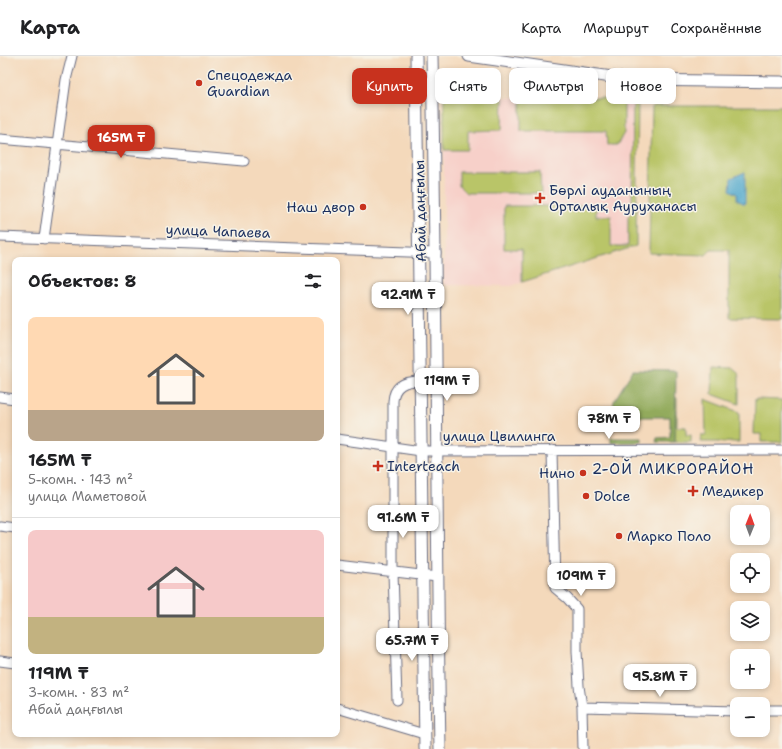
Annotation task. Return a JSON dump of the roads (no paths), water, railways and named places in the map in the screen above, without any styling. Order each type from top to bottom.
[{"type":"street","points":[[44,239],[56,143],[66,80],[72,56]]},
{"type":"street","name":"Абай даңғылы","points":[[416,56],[425,749]]},
{"type":"street","name":"Абай даңғылы","points":[[432,56],[436,253],[435,451],[440,749]]},
{"type":"street","points":[[469,56],[632,80],[782,82]]},
{"type":"street","points":[[0,139],[244,161]]},
{"type":"street","name":"улица Чапаева","points":[[0,237],[419,254],[436,253]]},
{"type":"street","points":[[397,700],[393,572],[393,393],[406,381],[420,381]]},
{"type":"street","points":[[0,397],[12,399]]},
{"type":"street","name":"улица Цвилинга","points":[[340,439],[421,451],[782,450]]},
{"type":"street","points":[[552,450],[556,588],[577,609],[579,686],[582,707],[583,749]]},
{"type":"street","points":[[0,526],[12,528]]},
{"type":"street","points":[[340,565],[437,577]]},
{"type":"street","points":[[0,661],[12,663]]},
{"type":"street","points":[[582,707],[730,711]]},
{"type":"street","points":[[340,709],[424,734]]},
{"type":"street","points":[[770,710],[782,710]]},
{"type":"water","points":[[745,172],[745,204],[737,200],[737,194],[730,190],[731,178]]},
{"type":"place","name":"Спецодежда Guardian","points":[[199,83]]},
{"type":"place","name":"Бөрлі ауданының Орталық Ауруханасы","points":[[540,198]]},
{"type":"place","name":"Наш двор","points":[[363,207]]},
{"type":"place","name":"Interteach","points":[[378,466]]},
{"type":"place","name":"Нино","points":[[583,473]]},
{"type":"place","name":"Медикер","points":[[693,491]]},
{"type":"place","name":"Dolce","points":[[586,496]]},
{"type":"place","name":"Марко Поло","points":[[619,536]]},
{"type":"district","name":"2-ОЙ МИКРОРАЙОН","points":[[673,469]]}]
